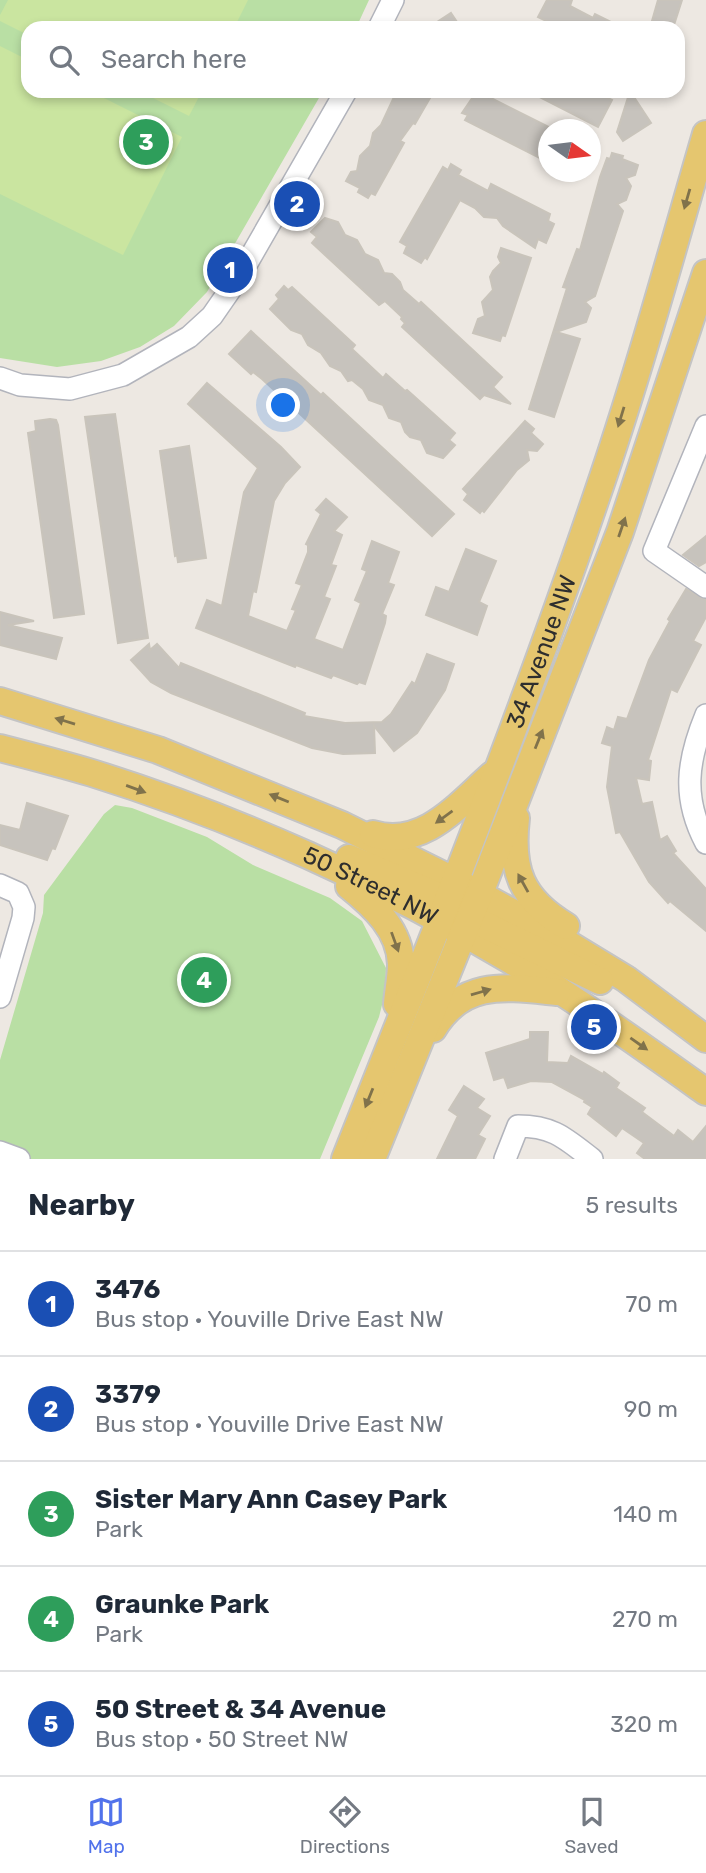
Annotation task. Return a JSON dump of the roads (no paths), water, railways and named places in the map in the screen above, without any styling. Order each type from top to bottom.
[{"type":"main road","name":"34 Avenue NW","points":[[345,1159],[548,636],[598,492],[706,134]]},
{"type":"main road","name":"34 Avenue NW","points":[[372,1159],[621,532],[706,273]]},
{"type":"main road","name":"50 Street NW","points":[[0,701],[158,750],[342,825],[470,915],[562,992],[706,1092]]},
{"type":"main road","name":"50 Street NW","points":[[0,748],[92,773],[197,810],[315,859],[447,901],[470,915],[552,934],[615,973],[702,1034]]},
{"type":"main road","points":[[342,825],[383,837],[402,838],[419,834],[452,812],[496,772]]},
{"type":"main road","points":[[520,787],[513,843],[517,873],[528,893],[544,913],[625,963],[702,1034]]},
{"type":"main road","points":[[197,810],[272,827],[447,901]]},
{"type":"main road","points":[[315,859],[368,901],[382,916],[396,940],[401,963],[394,1037]]},
{"type":"main road","points":[[415,1052],[429,1036],[443,1012],[460,999],[503,986],[562,992]]},
{"type":"street","points":[[382,21],[393,0]]},
{"type":"street","points":[[0,377],[20,385],[70,389],[123,375],[189,337],[212,316],[239,277],[342,98]]},
{"type":"street","points":[[706,426],[654,551],[706,587]]},
{"type":"street","points":[[706,715],[691,757],[690,779],[695,823],[706,843]]},
{"type":"street","points":[[0,885],[18,893],[22,900],[23,918],[0,997]]},
{"type":"street","points":[[505,1159],[518,1126],[533,1126],[559,1133],[592,1159]]},
{"type":"street","points":[[0,1152],[19,1159]]},
{"type":"place","name":"Sister Mary Ann Casey Park","points":[[146,142]]},
{"type":"place","name":"3379","points":[[297,204]]},
{"type":"place","name":"3476","points":[[230,270]]},
{"type":"place","name":"Graunke Park","points":[[204,980]]},
{"type":"place","name":"50 Street & 34 Avenue","points":[[594,1027]]}]
